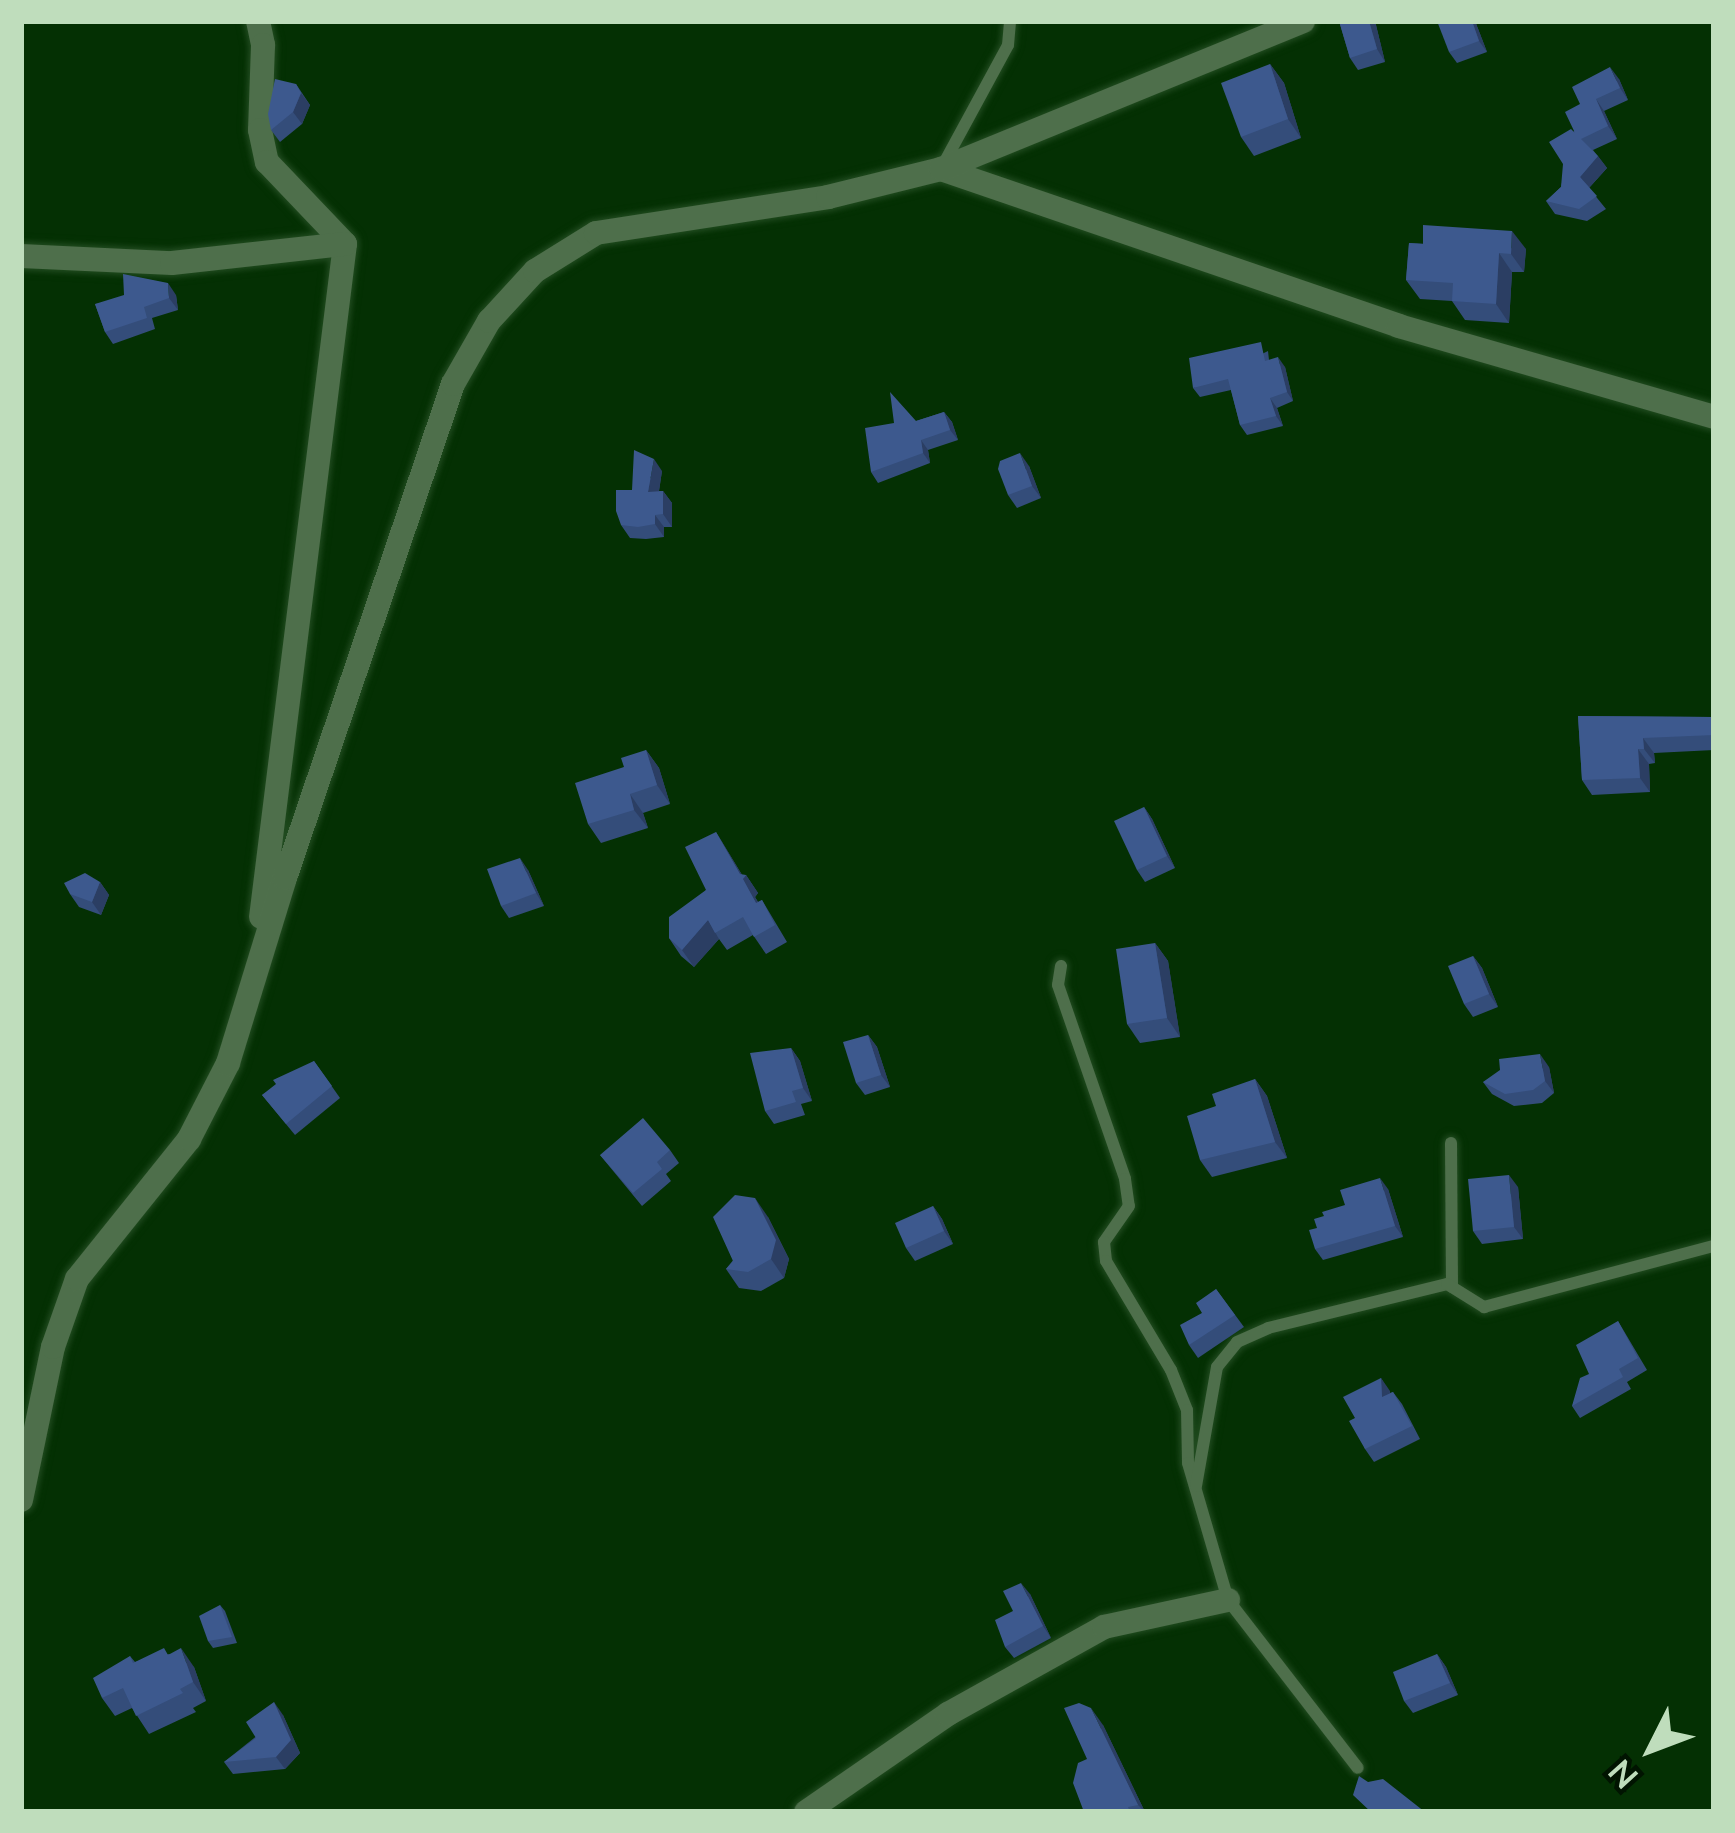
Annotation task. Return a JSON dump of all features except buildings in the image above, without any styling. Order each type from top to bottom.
[{"type":"street","points":[[258,21],[263,44],[260,130],[267,162],[345,244]]},
{"type":"street","points":[[21,1500],[53,1347],[77,1279],[189,1139],[228,1063],[453,384],[489,321],[535,271],[596,233],[828,197],[941,169],[1303,21]]},
{"type":"street","points":[[941,169],[1399,326],[1714,417]]},
{"type":"street","points":[[21,256],[172,263],[345,244]]},
{"type":"street","points":[[252,985],[345,244]]},
{"type":"street","points":[[806,1812],[948,1714],[1104,1627],[1228,1600]]},
{"type":"lane","points":[[941,169],[1008,45],[1010,21]]},
{"type":"lane","points":[[1060,966],[1058,985],[1125,1179],[1129,1206],[1103,1242],[1106,1261],[1171,1370],[1187,1410],[1194,1493],[1228,1600],[1358,1768]]},
{"type":"lane","points":[[1451,1144],[1453,1287]]},
{"type":"lane","points":[[1194,1493],[1217,1367],[1237,1342],[1268,1328],[1447,1284],[1484,1307],[1714,1246]]}]
